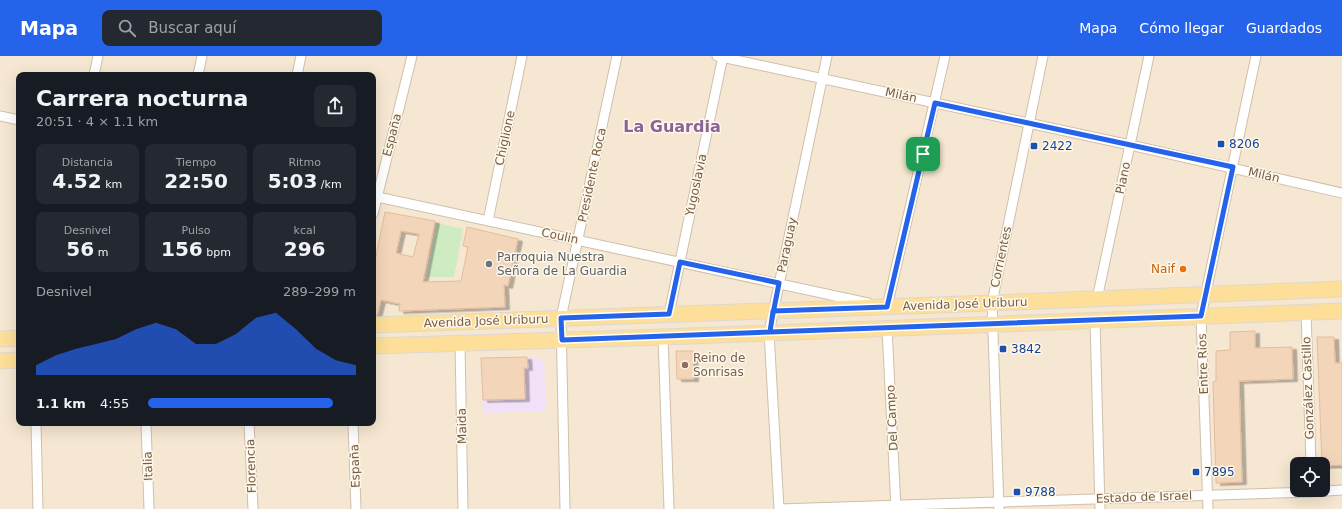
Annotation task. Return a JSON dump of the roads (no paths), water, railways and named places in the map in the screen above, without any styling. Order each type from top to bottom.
[{"type":"main road","name":"Avenida José Uriburu","points":[[376,325],[1342,289]]},
{"type":"main road","name":"Avenida José Uriburu","points":[[376,346],[1342,311]]},
{"type":"main road","points":[[0,339],[16,338]]},
{"type":"main road","points":[[0,361],[16,360]]},
{"type":"street","points":[[95,72],[98,56]]},
{"type":"street","points":[[199,72],[202,56]]},
{"type":"street","points":[[298,72],[301,56]]},
{"type":"street","name":"España","points":[[376,192],[412,56]]},
{"type":"street","name":"Chiglione","points":[[488,221],[522,56]]},
{"type":"street","name":"Presidente Roca","points":[[564,509],[561,318],[617,56]]},
{"type":"street","name":"Milán","points":[[721,56],[1342,192]]},
{"type":"street","name":"Yugoslavia","points":[[669,314],[721,56]]},
{"type":"street","name":"Paraguay","points":[[779,509],[770,332],[773,311],[827,56]]},
{"type":"street","points":[[887,307],[945,56]]},
{"type":"street","name":"Corrientes","points":[[998,505],[992,303],[1043,56]]},
{"type":"street","name":"Piano","points":[[1097,299],[1149,56]]},
{"type":"street","name":"Entre Ríos","points":[[1208,509],[1201,316],[1256,56]]},
{"type":"street","points":[[0,116],[16,119]]},
{"type":"street","name":"Coulin","points":[[376,196],[887,307]]},
{"type":"street","name":"González Castillo","points":[[1306,312],[1311,457]]},
{"type":"street","points":[[1095,320],[1100,509]]},
{"type":"street","name":"Del Campo","points":[[887,328],[896,507]]},
{"type":"street","points":[[663,336],[669,509]]},
{"type":"street","name":"Maida","points":[[460,344],[463,509]]},
{"type":"street","points":[[36,426],[38,509]]},
{"type":"street","name":"Italia","points":[[146,426],[149,509]]},
{"type":"street","name":"Florencia","points":[[250,426],[253,509]]},
{"type":"street","name":"España","points":[[353,426],[356,509]]},
{"type":"street","name":"Estado de Israel","points":[[1330,490],[1342,490]]},
{"type":"street","name":"Estado de Israel","points":[[779,509],[998,505],[1099,498],[1290,492]]},
{"type":"place","name":"8206","points":[[1221,144]]},
{"type":"place","name":"2422","points":[[1034,146]]},
{"type":"place","name":"Parroquia Nuestra Señora de La Guardia","points":[[489,264]]},
{"type":"place","name":"Naif","points":[[1183,269]]},
{"type":"place","name":"3842","points":[[1003,349]]},
{"type":"place","name":"Reino de Sonrisas","points":[[685,365]]},
{"type":"place","name":"7895","points":[[1196,472]]},
{"type":"place","name":"9788","points":[[1017,492]]},
{"type":"district","name":"La Guardia","points":[[672,126]]}]
